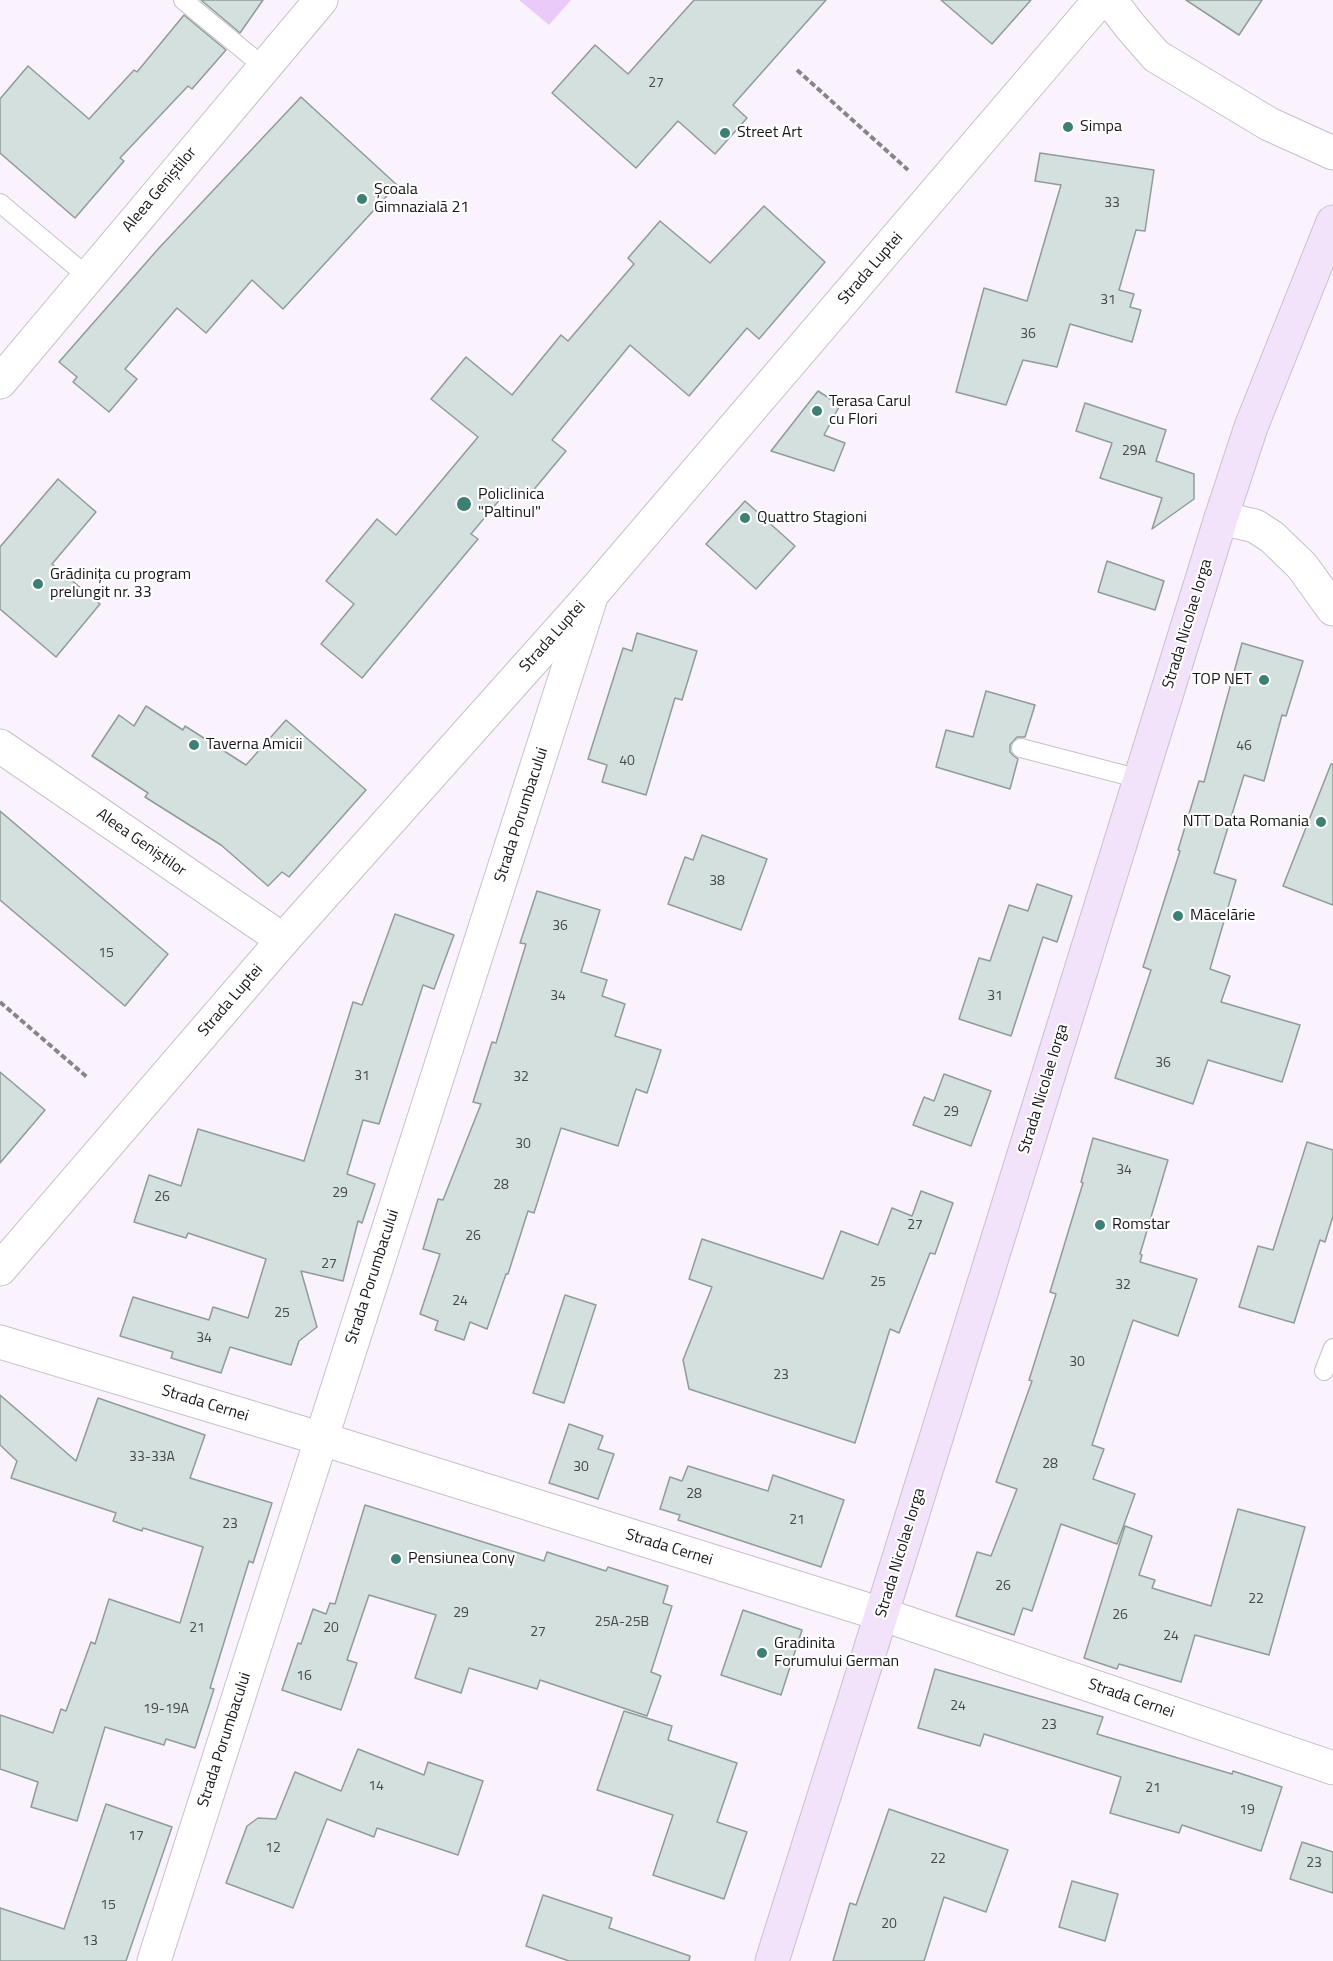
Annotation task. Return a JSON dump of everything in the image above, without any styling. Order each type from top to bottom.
[{"type":"main road","name":"Strada Nicolae Iorga","points":[[772,1961],[1221,518],[1251,427],[1333,222]]},
{"type":"street","name":"Aleea Geniștilor","points":[[0,382],[321,0]]},
{"type":"street","name":"Strada Luptei","points":[[0,1269],[283,940],[592,594],[1100,0]]},
{"type":"street","points":[[1110,0],[1156,56],[1269,124],[1333,153]]},
{"type":"street","points":[[1221,518],[1255,526],[1272,537],[1302,567],[1333,609]]},
{"type":"street","name":"Strada Porumbacului","points":[[154,1961],[592,594]]},
{"type":"street","name":"Aleea Geniștilor","points":[[0,746],[283,940]]},
{"type":"street","name":"Strada Cernei","points":[[0,1342],[322,1439],[881,1614],[1333,1768]]},
{"type":"lane","points":[[183,0],[264,67]]},
{"type":"lane","points":[[0,203],[87,276]]},
{"type":"lane","points":[[1021,748],[1140,779]]},
{"type":"lane","points":[[1324,1371],[1333,1348]]},
{"type":"path","points":[[797,70],[915,177]]},
{"type":"path","points":[[0,1002],[88,1078]]},
{"type":"shaded area","points":[[519,0],[571,0],[549,25]]},
{"type":"building","points":[[201,0],[263,0],[240,33]]},
{"type":"building","points":[[694,0],[826,0],[733,105],[747,118],[715,154],[678,121],[636,168],[552,93],[595,45],[628,74]]},
{"type":"building","points":[[941,0],[1031,0],[992,44]]},
{"type":"building","points":[[1186,0],[1262,0],[1239,35]]},
{"type":"building","points":[[184,15],[226,50],[192,89],[188,86],[120,158],[124,161],[75,218],[0,153],[0,99],[28,66],[89,119],[134,70],[137,72]]},
{"type":"building","points":[[301,97],[397,185],[283,309],[252,280],[206,333],[177,308],[125,369],[137,379],[109,412],[73,382],[77,377],[59,362],[159,248]]},
{"type":"building","points":[[1040,153],[1154,170],[1145,231],[1136,230],[1119,290],[1134,294],[1130,307],[1141,310],[1132,342],[1070,324],[1057,367],[1023,360],[1006,405],[956,392],[984,288],[1027,301],[1061,185],[1035,181]]},
{"type":"building","points":[[764,206],[825,262],[759,339],[747,328],[689,396],[630,345],[552,440],[566,451],[526,499],[511,486],[471,534],[478,539],[362,678],[321,644],[354,604],[326,581],[377,519],[396,535],[478,437],[431,399],[466,357],[512,395],[561,335],[568,341],[634,264],[628,258],[660,221],[710,263]]},
{"type":"building","points":[[818,391],[840,405],[824,435],[845,443],[834,471],[771,451]]},
{"type":"building","points":[[1085,403],[1166,430],[1156,461],[1194,474],[1194,499],[1152,529],[1162,498],[1100,478],[1112,443],[1076,431]]},
{"type":"building","name":"Grădinița cu program prelungit nr. 33","points":[[58,479],[96,512],[52,564],[100,604],[56,657],[0,609],[0,547]]},
{"type":"building","points":[[745,501],[795,546],[756,589],[706,544]]},
{"type":"building","points":[[1107,561],[1164,581],[1155,610],[1098,592]]},
{"type":"building","points":[[637,633],[697,651],[682,700],[675,698],[646,795],[602,782],[607,765],[588,759],[623,648],[632,651]]},
{"type":"building","points":[[1242,643],[1303,661],[1286,716],[1282,715],[1264,781],[1244,775],[1214,873],[1236,880],[1210,969],[1230,976],[1221,1002],[1300,1025],[1282,1082],[1208,1060],[1193,1104],[1115,1078],[1151,970],[1143,967],[1180,851],[1178,850],[1199,781],[1204,782]]},
{"type":"building","points":[[986,691],[1035,705],[1025,737],[1017,737],[1010,745],[1010,752],[1018,759],[1010,789],[936,767],[946,730],[973,737]]},
{"type":"building","points":[[146,706],[183,730],[185,726],[246,765],[286,720],[366,790],[289,877],[282,872],[268,886],[221,845],[145,797],[148,793],[92,756],[119,715],[134,726]]},
{"type":"building","name":"NTT Data Romania","points":[[1331,764],[1333,764],[1333,905],[1283,886]]},
{"type":"building","points":[[0,811],[168,954],[125,1006],[0,900]]},
{"type":"building","points":[[702,835],[767,859],[741,930],[668,904],[685,857],[693,860]]},
{"type":"building","points":[[1037,884],[1072,896],[1057,942],[1043,937],[1011,1036],[959,1019],[979,958],[990,961],[1009,905],[1028,911]]},
{"type":"building","points":[[537,891],[600,910],[581,972],[607,980],[602,996],[625,1004],[615,1036],[661,1050],[647,1093],[636,1089],[618,1146],[561,1128],[534,1213],[528,1211],[487,1329],[470,1322],[464,1340],[435,1330],[438,1321],[420,1314],[440,1254],[423,1249],[438,1199],[443,1200],[481,1104],[473,1102],[492,1042],[496,1043],[526,944],[520,943]]},
{"type":"building","points":[[395,914],[454,935],[434,989],[423,985],[379,1124],[363,1120],[347,1174],[375,1184],[362,1223],[358,1221],[343,1281],[301,1271],[317,1327],[299,1341],[291,1365],[230,1347],[221,1373],[171,1358],[173,1352],[120,1336],[133,1297],[209,1320],[213,1307],[248,1318],[266,1259],[188,1233],[186,1238],[134,1222],[149,1175],[181,1186],[198,1129],[304,1161],[353,1002],[362,1005]]},
{"type":"building","points":[[0,1072],[45,1110],[0,1163]]},
{"type":"building","points":[[944,1074],[991,1091],[971,1146],[913,1125],[924,1097],[934,1101]]},
{"type":"building","points":[[1093,1138],[1168,1160],[1140,1254],[1142,1255],[1140,1262],[1197,1279],[1178,1336],[1133,1320],[1092,1445],[1104,1449],[1093,1479],[1135,1494],[1117,1544],[1061,1524],[1032,1611],[1023,1608],[1014,1635],[956,1616],[977,1552],[991,1556],[1017,1489],[996,1482],[1032,1381],[1029,1380],[1056,1294],[1050,1292],[1083,1183],[1081,1182]]},
{"type":"building","points":[[1307,1142],[1333,1150],[1333,1216],[1325,1242],[1320,1240],[1294,1323],[1239,1307],[1258,1246],[1273,1250]]},
{"type":"building","points":[[921,1191],[953,1203],[935,1254],[930,1253],[899,1333],[890,1329],[855,1443],[689,1389],[683,1360],[712,1287],[689,1279],[702,1239],[823,1279],[841,1231],[878,1245],[892,1208],[912,1216]]},
{"type":"building","points":[[565,1295],[596,1305],[564,1403],[533,1393]]},
{"type":"building","points":[[0,1395],[76,1461],[98,1398],[205,1435],[190,1478],[272,1503],[253,1563],[249,1561],[210,1688],[214,1689],[195,1748],[166,1739],[164,1745],[105,1727],[77,1821],[31,1807],[38,1782],[0,1769],[0,1715],[53,1733],[61,1709],[66,1711],[91,1642],[95,1644],[109,1599],[180,1623],[203,1547],[113,1521],[116,1513],[11,1478],[17,1461],[0,1445]]},
{"type":"building","points":[[569,1424],[603,1436],[598,1449],[614,1454],[598,1499],[549,1483]]},
{"type":"building","points":[[688,1466],[768,1491],[773,1475],[844,1500],[821,1567],[678,1520],[680,1515],[660,1509],[670,1477],[682,1481]]},
{"type":"building","points":[[365,1505],[544,1561],[547,1552],[606,1571],[608,1567],[668,1586],[663,1603],[672,1606],[651,1672],[661,1676],[647,1716],[540,1680],[537,1689],[469,1668],[461,1693],[415,1678],[436,1615],[369,1595],[347,1660],[357,1663],[341,1710],[282,1690],[298,1643],[301,1644],[313,1609],[326,1614],[330,1603],[335,1604]]},
{"type":"building","points":[[1238,1509],[1305,1527],[1269,1655],[1195,1635],[1181,1682],[1119,1664],[1117,1669],[1084,1658],[1125,1526],[1152,1536],[1139,1575],[1155,1580],[1152,1588],[1211,1606]]},
{"type":"building","name":"Gradinita Forumului German","points":[[743,1610],[802,1630],[781,1695],[721,1675]]},
{"type":"building","points":[[935,1669],[1103,1717],[1097,1734],[1232,1774],[1233,1771],[1282,1787],[1261,1851],[1182,1825],[1179,1833],[1110,1813],[1121,1777],[984,1734],[980,1746],[918,1728]]},
{"type":"building","points":[[624,1711],[672,1726],[668,1740],[737,1763],[717,1822],[747,1832],[724,1899],[653,1875],[673,1815],[597,1790]]},
{"type":"building","points":[[358,1749],[424,1775],[428,1762],[483,1781],[458,1855],[377,1828],[374,1837],[327,1819],[293,1908],[226,1883],[247,1826],[258,1818],[276,1819],[295,1772],[341,1791]]},
{"type":"building","points":[[106,1804],[172,1827],[126,1961],[0,1961],[0,1908],[64,1929]]},
{"type":"building","points":[[889,1809],[1008,1850],[986,1912],[944,1897],[924,1961],[833,1961],[850,1903],[856,1905]]},
{"type":"building","points":[[1302,1842],[1333,1852],[1333,1893],[1290,1879]]},
{"type":"building","points":[[1072,1881],[1118,1894],[1105,1941],[1059,1927]]},
{"type":"building","points":[[543,1895],[612,1918],[609,1928],[690,1956],[689,1961],[569,1961],[526,1946]]},
{"type":"place","name":"Simpa","points":[[1068,127]]},
{"type":"place","name":"Street Art","points":[[725,133]]},
{"type":"place","name":"Școala Gimnazială 21","points":[[362,199]]},
{"type":"place","name":"Terasa Carul cu Flori","points":[[817,411]]},
{"type":"place","name":"Policlinica \"Paltinul\"","points":[[464,504]]},
{"type":"place","name":"Quattro Stagioni","points":[[745,518]]},
{"type":"place","name":"Grădinița cu program prelungit nr. 33","points":[[38,584]]},
{"type":"place","name":"TOP NET","points":[[1264,680]]},
{"type":"place","name":"Taverna Amicii","points":[[194,745]]},
{"type":"place","name":"NTT Data Romania","points":[[1321,822]]},
{"type":"place","name":"Măcelărie","points":[[1178,916]]},
{"type":"place","name":"Romstar","points":[[1100,1225]]},
{"type":"place","name":"Pensiunea Cony","points":[[396,1559]]},
{"type":"place","name":"Gradinita Forumului German","points":[[762,1653]]}]
